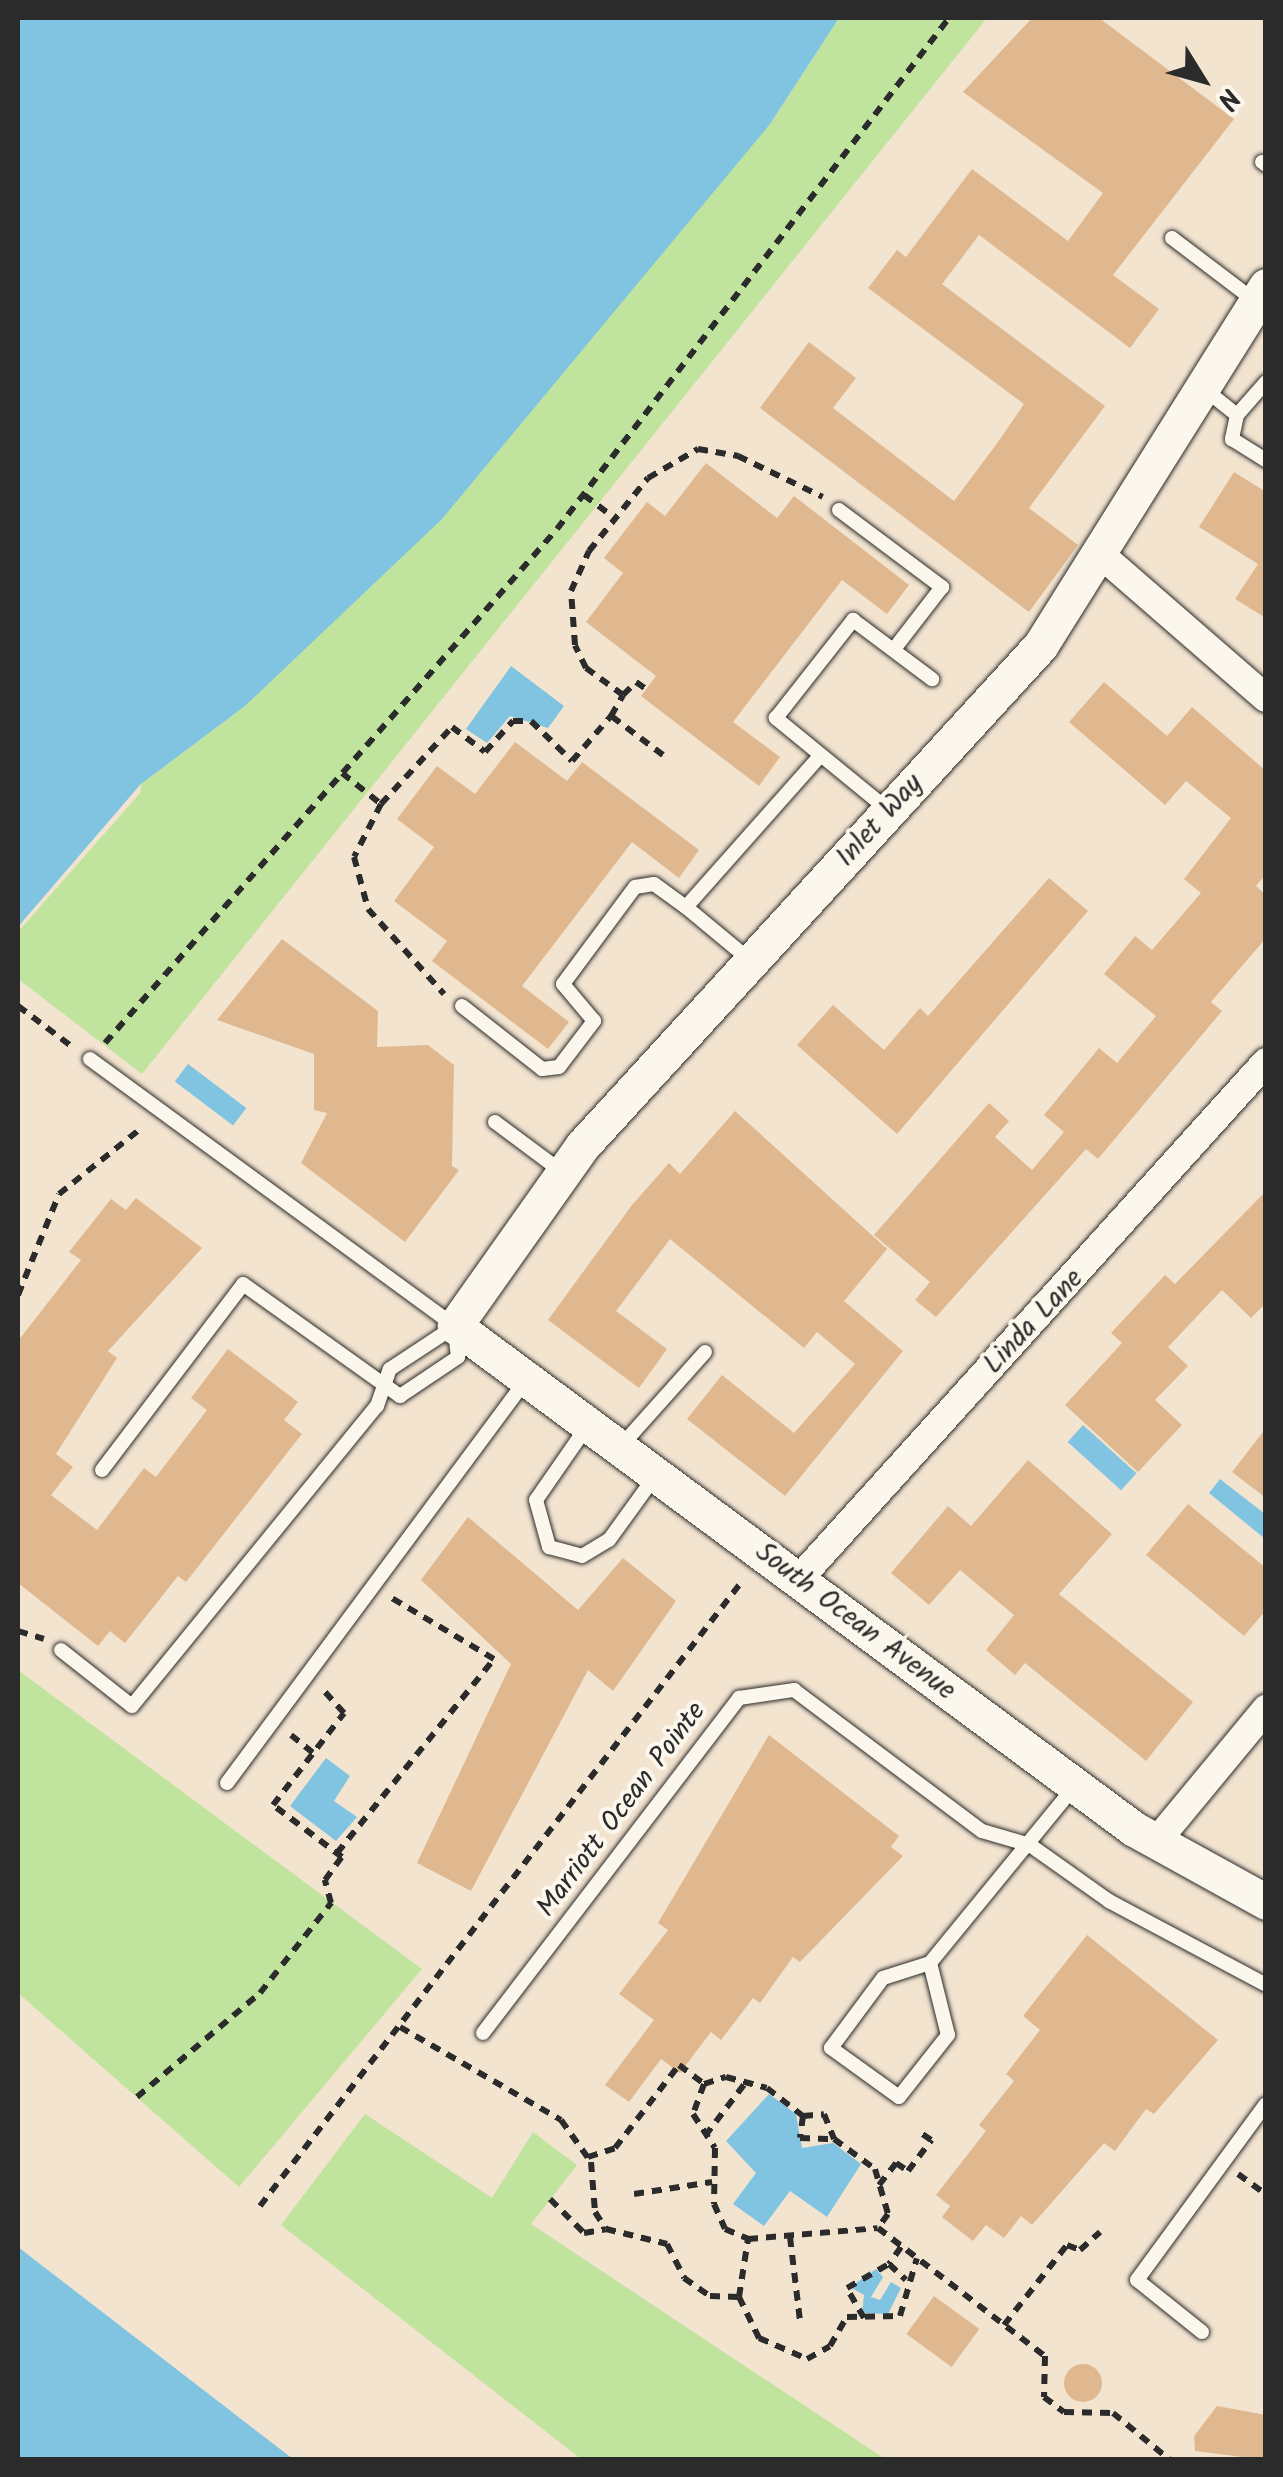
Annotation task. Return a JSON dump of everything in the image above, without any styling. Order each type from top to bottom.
[{"type":"street","name":"Inlet Way","points":[[454,1326],[562,1172],[1040,646],[1260,294]]},
{"type":"street","points":[[1099,553],[1266,698]]},
{"type":"street","name":"Linda Lane","points":[[798,1580],[1266,1062]]},
{"type":"street","name":"South Ocean Avenue","points":[[454,1326],[658,1472],[1075,1785],[1156,1842],[1266,1902]]},
{"type":"street","points":[[1156,1842],[1266,1710]]},
{"type":"lane","points":[[1172,238],[1260,294]]},
{"type":"lane","points":[[1266,382],[1236,414],[1232,439],[1266,460]]},
{"type":"lane","points":[[1202,388],[1236,414]]},
{"type":"lane","points":[[840,510],[942,587],[894,650]]},
{"type":"lane","points":[[889,811],[781,726],[780,708],[846,622],[894,650],[932,680]]},
{"type":"lane","points":[[686,907],[820,756]]},
{"type":"lane","points":[[462,1006],[550,1071],[594,1021],[563,984],[636,887],[654,884],[751,962]]},
{"type":"lane","points":[[90,1060],[454,1326],[458,1357],[429,1384],[400,1396],[377,1388],[243,1284],[102,1470]]},
{"type":"lane","points":[[496,1122],[562,1172]]},
{"type":"lane","points":[[61,1650],[132,1706],[377,1406],[377,1388],[390,1369],[454,1326]]},
{"type":"lane","points":[[620,1446],[705,1352]]},
{"type":"lane","points":[[226,1783],[527,1379]]},
{"type":"lane","points":[[588,1424],[536,1500],[549,1547],[582,1556],[609,1540],[658,1472]]},
{"type":"lane","name":"Marriott Ocean Pointe","points":[[483,2033],[739,1698],[794,1690],[982,1832],[1030,1845]]},
{"type":"lane","points":[[930,1963],[948,2036],[899,2097],[831,2048],[883,1978],[930,1963],[1030,1845],[1075,1785]]},
{"type":"lane","points":[[1030,1845],[1109,1901],[1266,1985]]},
{"type":"lane","points":[[1202,2332],[1136,2280],[1266,2104]]},
{"type":"path","points":[[18,1006],[90,1060],[584,495],[949,18]]},
{"type":"path","points":[[623,696],[586,668],[570,623],[571,590],[612,516],[648,478],[698,449],[793,478],[840,510]]},
{"type":"path","points":[[584,495],[612,516]]},
{"type":"path","points":[[462,1006],[434,986],[361,892],[354,857],[381,804],[452,727],[486,752],[513,721],[531,720],[572,761],[636,682],[646,689]]},
{"type":"path","points":[[611,716],[663,754]]},
{"type":"path","points":[[342,774],[381,804]]},
{"type":"path","points":[[18,1295],[59,1194],[140,1129]]},
{"type":"path","points":[[260,2206],[744,1580]]},
{"type":"path","points":[[137,2097],[260,1992],[331,1903],[325,1880],[337,1853],[494,1659],[405,1609]]},
{"type":"path","points":[[337,1853],[273,1805],[344,1713],[339,1702]]},
{"type":"path","points":[[400,2027],[561,2120],[588,2157],[606,2229]]},
{"type":"path","points":[[588,2157],[615,2148],[679,2065],[704,2084],[746,2082],[803,2116],[824,2114],[834,2138],[875,2169],[888,2214],[878,2228]]},
{"type":"path","points":[[704,2136],[746,2082]]},
{"type":"path","points":[[704,2084],[692,2101],[704,2136],[716,2148],[712,2182],[720,2221],[748,2239],[878,2228],[1044,2356],[1044,2397],[1064,2412],[1113,2413],[1170,2460]]},
{"type":"path","points":[[803,2116],[800,2138],[834,2138]]},
{"type":"path","points":[[878,2186],[896,2163],[908,2171],[930,2140],[921,2133]]},
{"type":"path","points":[[634,2194],[712,2182]]},
{"type":"path","points":[[550,2199],[584,2233],[606,2229],[667,2244],[684,2278],[710,2296],[739,2297]]},
{"type":"path","points":[[1004,2326],[1067,2245],[1080,2250],[1100,2232]]},
{"type":"path","points":[[790,2237],[800,2321]]},
{"type":"path","points":[[748,2239],[739,2297],[759,2338],[794,2359],[830,2346],[847,2317],[900,2316],[913,2290],[889,2264]]},
{"type":"path","points":[[865,2319],[847,2288],[889,2264],[901,2246]]},
{"type":"path","points":[[906,2280],[917,2258]]},
{"type":"green space","points":[[839,18],[987,18],[142,1074],[18,979],[18,927],[141,784],[245,706],[770,124]]},
{"type":"green space","points":[[18,1670],[422,1969],[239,2187],[18,1993]]},
{"type":"green space","points":[[365,2114],[492,2198],[533,2132],[577,2165],[531,2224],[885,2459],[581,2459],[281,2225]]},
{"type":"water","points":[[18,18],[839,18],[770,124],[442,519],[245,706],[141,784],[18,927]]},
{"type":"water","points":[[511,666],[564,706],[548,728],[510,716],[487,743],[466,729]]},
{"type":"water","points":[[188,1064],[246,1108],[233,1126],[175,1082]]},
{"type":"water","points":[[1083,1425],[1137,1473],[1121,1490],[1068,1442]]},
{"type":"water","points":[[1220,1479],[1265,1514],[1264,1538],[1209,1493]]},
{"type":"water","points":[[326,1758],[350,1776],[334,1801],[357,1817],[336,1841],[290,1806]]},
{"type":"water","points":[[769,2094],[796,2114],[802,2148],[833,2143],[861,2164],[827,2217],[790,2191],[764,2226],[733,2204],[756,2173],[726,2141]]},
{"type":"water","points":[[18,2247],[293,2459],[18,2459]]},
{"type":"water","points":[[876,2269],[883,2277],[871,2297],[880,2300],[891,2282],[901,2288],[888,2314],[862,2313],[864,2295],[850,2287]]},
{"type":"pier","points":[[141,784],[140,793],[18,932],[18,927]]},
{"type":"building","points":[[1032,18],[1099,18],[1234,119],[1113,275],[1159,309],[1130,348],[979,235],[942,284],[1105,406],[1029,508],[1078,545],[1029,612],[760,408],[809,342],[856,378],[833,408],[954,501],[998,442],[1024,404],[868,288],[897,250],[906,257],[972,169],[1068,241],[1103,193],[963,92]]},
{"type":"building","points":[[706,463],[777,518],[794,496],[909,585],[887,614],[842,580],[733,722],[780,757],[759,786],[641,696],[656,676],[586,622],[623,573],[604,558],[647,502],[665,516]]},
{"type":"building","points":[[1234,472],[1266,492],[1266,618],[1235,599],[1258,564],[1199,527]]},
{"type":"building","points":[[1104,682],[1167,736],[1192,707],[1266,771],[1266,874],[1256,886],[1266,895],[1266,938],[1211,1002],[1222,1011],[1098,1159],[1086,1149],[936,1317],[915,1300],[930,1282],[874,1235],[989,1103],[1009,1121],[995,1137],[1032,1170],[1064,1132],[1044,1115],[1099,1048],[1117,1063],[1156,1016],[1104,974],[1135,936],[1152,950],[1201,893],[1184,879],[1231,818],[1186,781],[1165,805],[1069,722]]},
{"type":"building","points":[[515,742],[567,781],[582,762],[699,850],[679,878],[632,842],[522,986],[569,1022],[548,1049],[432,961],[447,941],[394,901],[434,847],[397,819],[437,766],[475,794]]},
{"type":"building","points":[[1049,878],[1088,911],[897,1134],[797,1045],[833,1005],[884,1050],[920,1008],[928,1016]]},
{"type":"building","points":[[282,939],[378,1011],[377,1047],[428,1045],[454,1065],[452,1166],[459,1170],[405,1242],[301,1163],[327,1113],[314,1110],[314,1054],[217,1020]]},
{"type":"building","points":[[735,1111],[887,1249],[844,1301],[903,1351],[785,1496],[687,1419],[722,1375],[794,1433],[855,1364],[817,1332],[804,1348],[670,1239],[616,1311],[667,1349],[639,1388],[548,1320],[632,1205],[669,1163],[680,1174]]},
{"type":"building","points":[[1266,1191],[1266,1303],[1251,1318],[1222,1290],[1168,1347],[1188,1366],[1155,1400],[1182,1425],[1138,1472],[1065,1405],[1122,1343],[1111,1333],[1165,1275],[1175,1284]]},
{"type":"building","points":[[136,1198],[202,1248],[108,1351],[117,1358],[56,1454],[73,1467],[51,1495],[97,1530],[144,1468],[156,1477],[207,1410],[191,1398],[228,1349],[298,1402],[284,1420],[302,1434],[186,1582],[178,1576],[125,1643],[110,1631],[98,1646],[18,1583],[18,1341],[81,1260],[69,1252],[111,1199],[126,1210]]},
{"type":"building","points":[[1266,1428],[1266,1498],[1232,1472]]},
{"type":"building","points":[[1028,1460],[1112,1534],[1059,1594],[1193,1702],[1146,1761],[1025,1663],[1015,1675],[986,1650],[1014,1615],[960,1570],[929,1605],[891,1573],[948,1506],[971,1526]]},
{"type":"building","points":[[1188,1504],[1266,1568],[1266,1610],[1244,1636],[1146,1555]]},
{"type":"building","points":[[468,1517],[578,1610],[623,1558],[676,1601],[613,1691],[588,1670],[471,1891],[417,1863],[511,1664],[421,1580]]},
{"type":"building","points":[[769,1735],[899,1836],[891,1847],[903,1856],[800,1962],[793,1957],[760,2003],[753,1998],[721,2040],[711,2032],[680,2073],[661,2059],[629,2102],[605,2085],[654,2020],[619,1994],[668,1930],[658,1923]]},
{"type":"building","points":[[1087,1935],[1218,2040],[1154,2114],[1146,2109],[1115,2151],[1104,2143],[1032,2225],[1021,2216],[1004,2238],[986,2225],[973,2241],[942,2217],[950,2206],[936,2195],[986,2131],[979,2125],[1014,2081],[1006,2074],[1040,2030],[1023,2016]]},
{"type":"building","points":[[934,2296],[979,2329],[952,2367],[906,2334]]},
{"type":"building","points":[[1083,2364],[1096,2370],[1102,2383],[1096,2396],[1083,2402],[1070,2396],[1064,2383],[1070,2370]]},
{"type":"building","points":[[1217,2406],[1266,2415],[1266,2460],[1195,2451],[1194,2436]]}]
